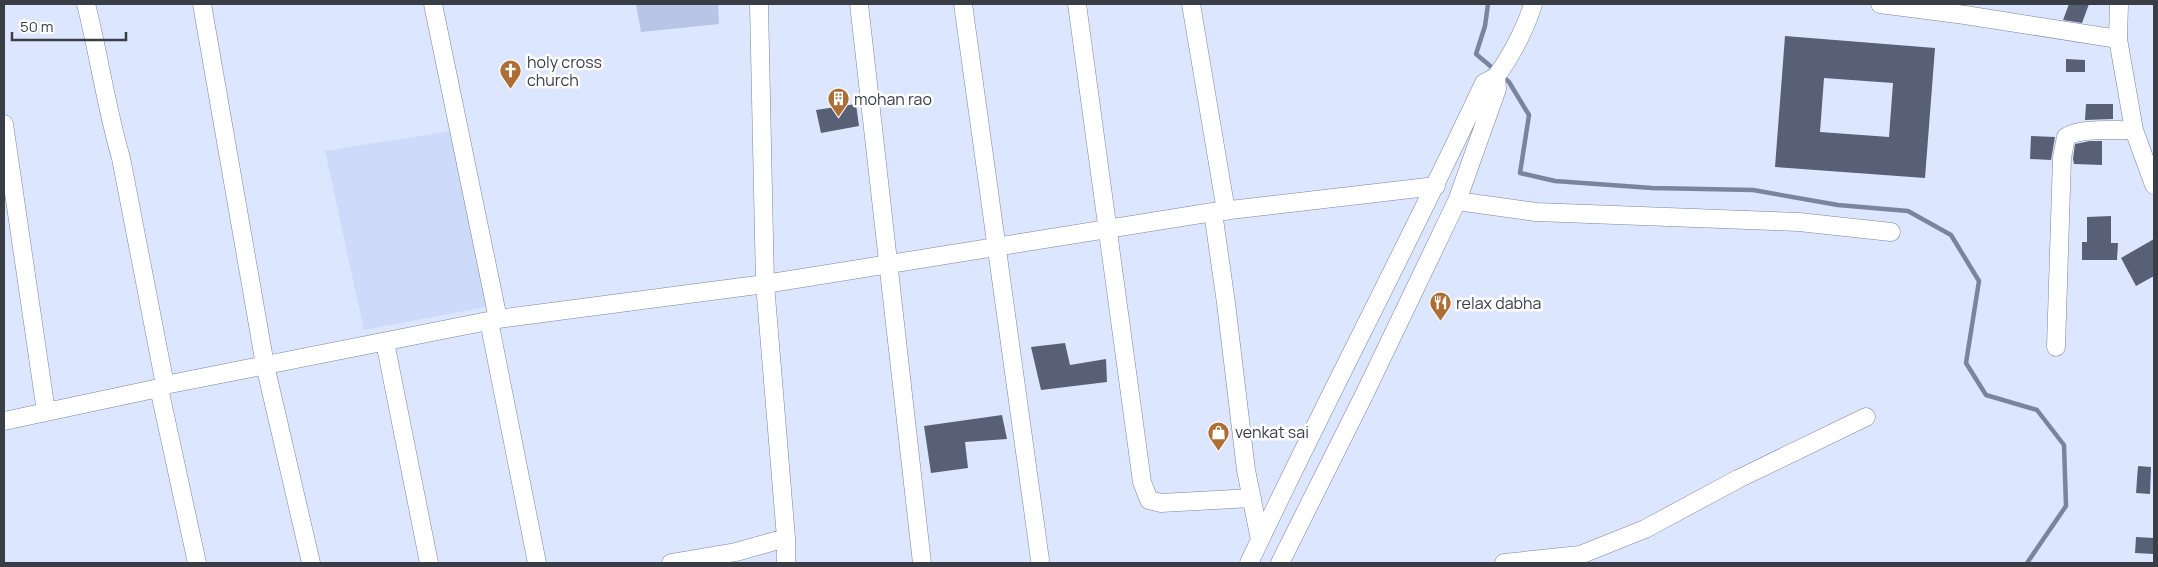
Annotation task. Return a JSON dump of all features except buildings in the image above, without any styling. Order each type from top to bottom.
[{"type":"street","points":[[86,4],[96,44],[110,122],[120,158],[162,387],[197,563]]},
{"type":"street","points":[[202,4],[265,365],[311,563]]},
{"type":"street","points":[[434,4],[494,320],[537,563]]},
{"type":"street","points":[[759,4],[765,284],[786,538],[786,563]]},
{"type":"street","points":[[859,4],[922,563]]},
{"type":"street","points":[[962,4],[1040,560]]},
{"type":"street","points":[[1077,4],[1142,482],[1149,500],[1161,503],[1252,498]]},
{"type":"street","points":[[1191,4],[1220,211],[1226,303],[1246,470],[1260,540]]},
{"type":"street","points":[[1880,4],[1964,9],[2118,39]]},
{"type":"street","points":[[2119,4],[2118,39],[2134,130],[2154,185]]},
{"type":"street","points":[[1249,563],[1348,359],[1436,186],[1484,83],[1496,76],[1532,10]]},
{"type":"street","points":[[1280,563],[1365,393],[1457,201],[1497,89],[1496,76]]},
{"type":"street","points":[[4,124],[46,412]]},
{"type":"street","points":[[2056,347],[2062,158],[2066,137],[2072,133],[2082,131],[2134,130]]},
{"type":"street","points":[[4,421],[265,365],[494,320],[765,284],[1220,211],[1436,186]]},
{"type":"street","points":[[1457,201],[1536,212],[1799,222],[1891,232]]},
{"type":"street","points":[[385,342],[429,563]]},
{"type":"street","points":[[1504,563],[1580,555],[1645,529],[1738,478],[1866,416]]},
{"type":"street","points":[[671,563],[736,552],[786,538]]},
{"type":"shaded area","points":[[636,4],[718,4],[719,24],[641,32]]},
{"type":"shaded area","points":[[451,131],[486,307],[364,330],[325,151]]},
{"type":"waterway","points":[[1488,4],[1485,26],[1476,54],[1495,70]]},
{"type":"waterway","points":[[1501,75],[1509,82],[1529,115],[1520,173],[1555,181],[1652,188],[1753,190],[1838,205],[1908,211],[1951,235],[1979,281],[1966,363],[1986,395],[2037,410],[2064,445],[2066,506],[2027,563]]},
{"type":"place","name":"holy cross church","points":[[511,90]]},
{"type":"place","name":"mohan rao","points":[[838,118]]},
{"type":"place","name":"relax dabha","points":[[1440,322]]},
{"type":"place","name":"venkat sai","points":[[1219,451]]}]
